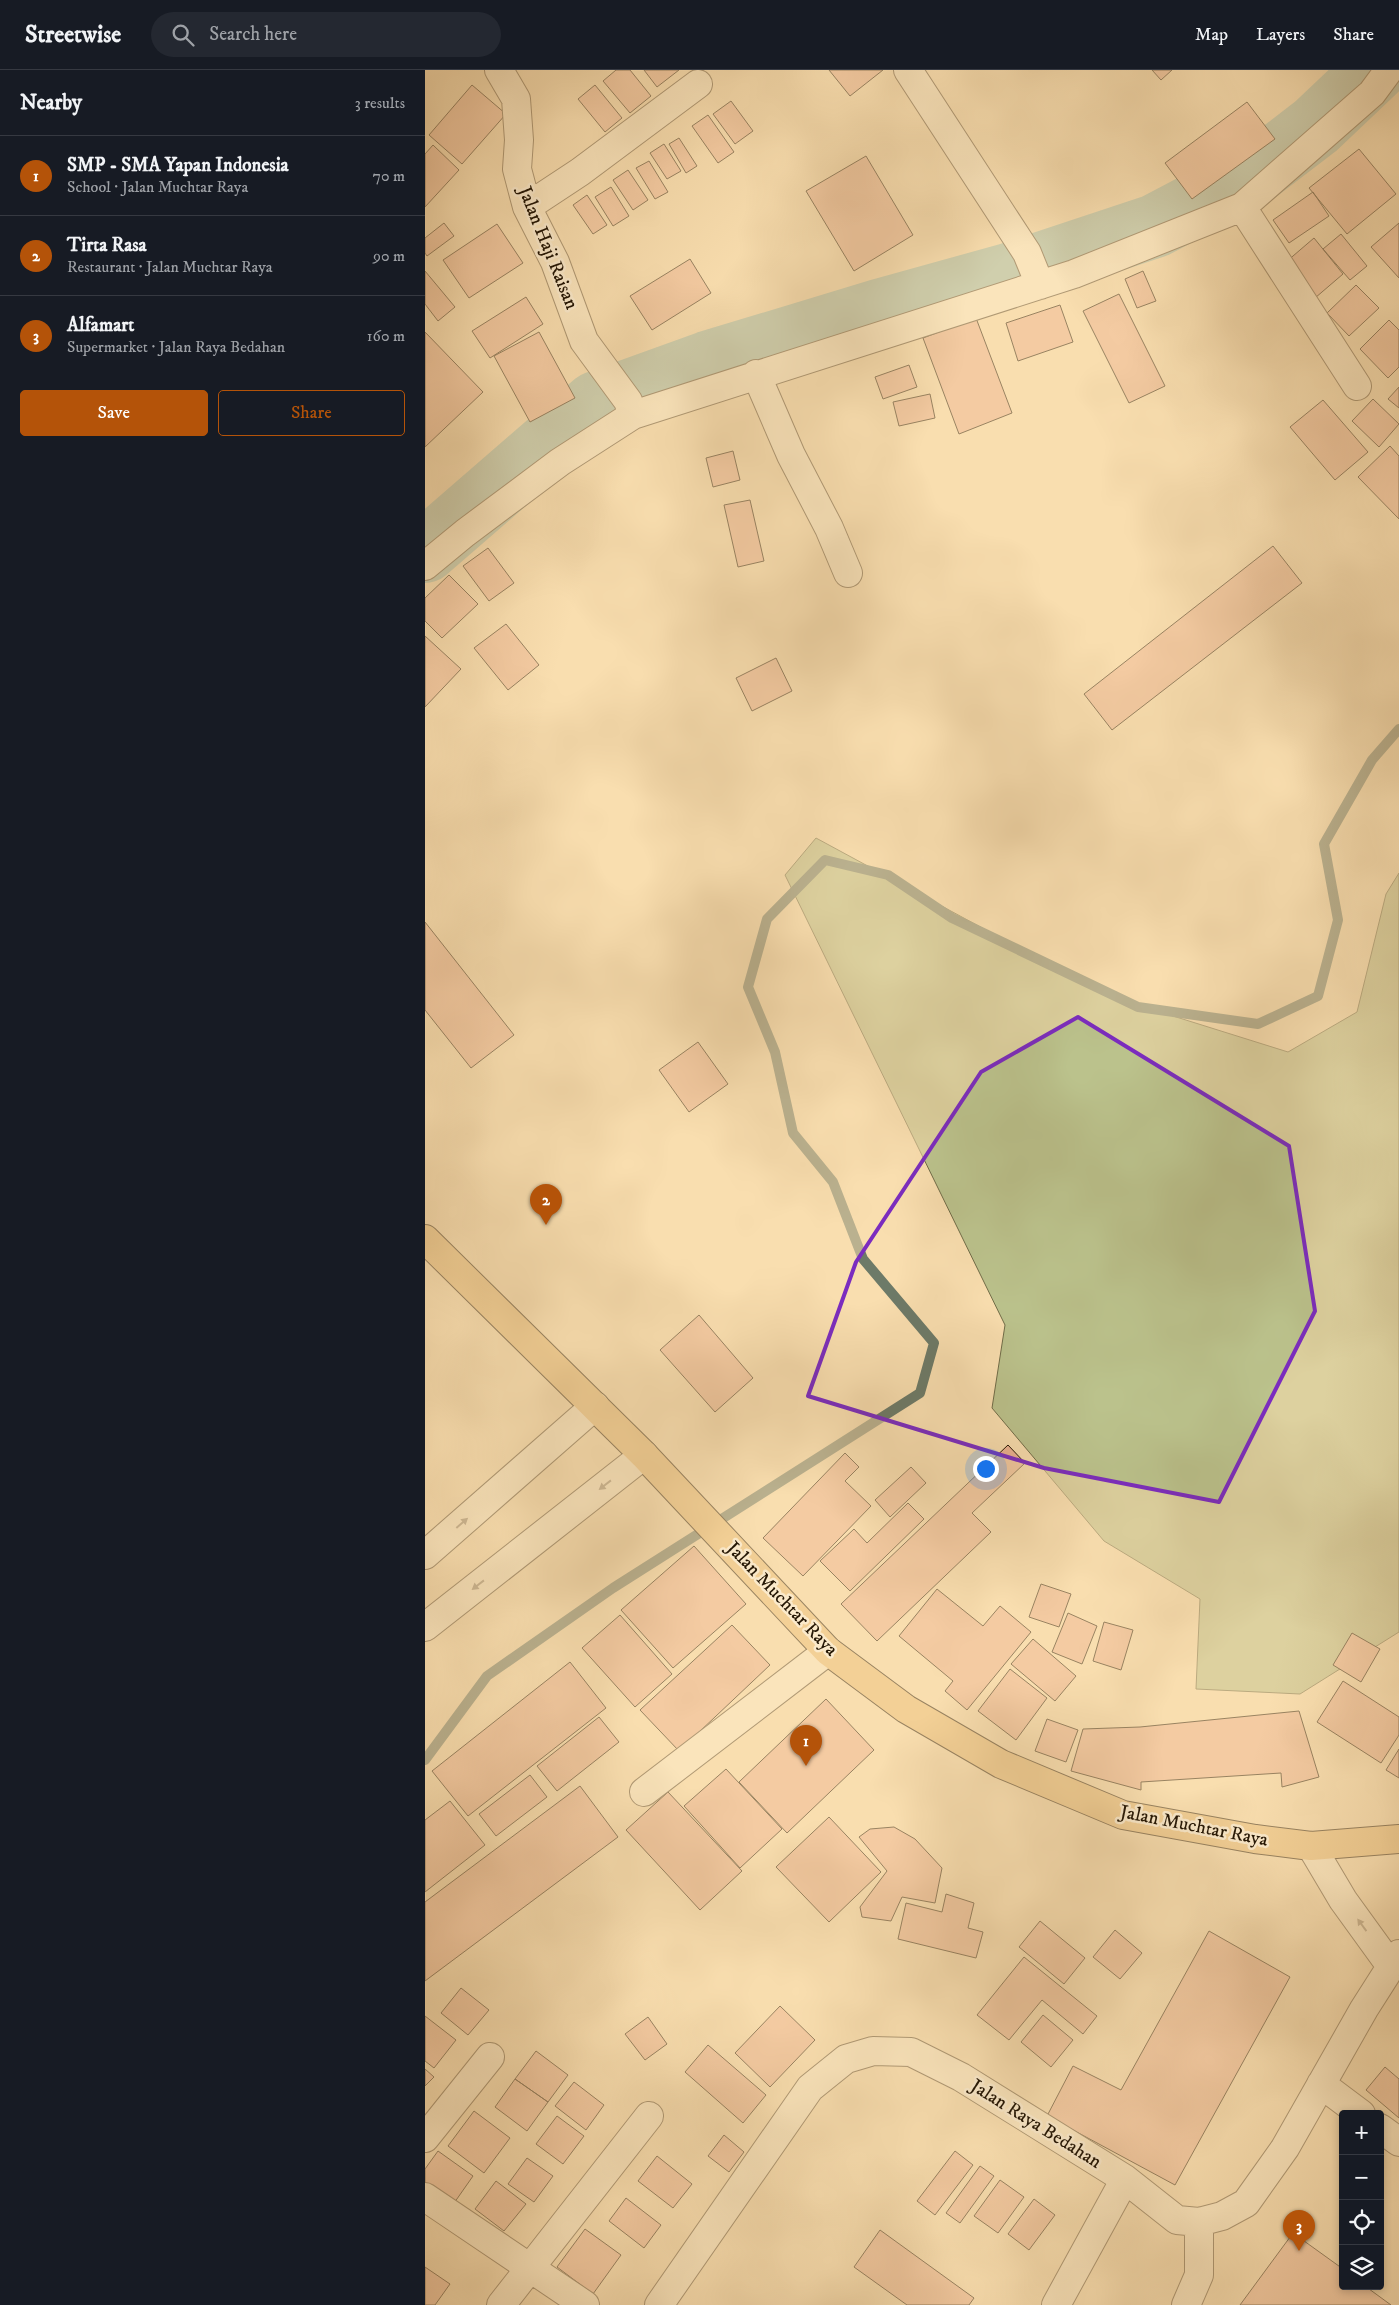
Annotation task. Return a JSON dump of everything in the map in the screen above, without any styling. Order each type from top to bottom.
[{"type":"highway","name":"Jalan Muchtar Raya","points":[[425,1240],[644,1455],[729,1543],[827,1651],[906,1709],[1001,1764],[1123,1815],[1255,1839],[1311,1846],[1399,1839]]},
{"type":"street","name":"Jalan Haji Raisan","points":[[499,70],[516,99],[519,140],[517,169],[527,207],[555,262],[584,341],[631,408]]},
{"type":"street","points":[[908,70],[1034,270]]},
{"type":"street","points":[[425,566],[465,533],[631,408],[756,374],[1034,270],[1074,274],[1242,207],[1372,93],[1389,70]]},
{"type":"street","points":[[527,207],[580,172],[698,84]]},
{"type":"street","points":[[1242,207],[1357,386]]},
{"type":"street","points":[[756,374],[791,455],[829,528],[848,573]]},
{"type":"street","points":[[425,1555],[595,1406]]},
{"type":"street","points":[[425,1627],[644,1455]]},
{"type":"street","points":[[644,1792],[827,1651]]},
{"type":"street","name":"Jalan Raya Bedahan","points":[[659,2305],[810,2088],[846,2059],[873,2051],[911,2052],[961,2077],[1125,2179],[1177,2220],[1199,2222],[1222,2216],[1246,2203],[1295,2133],[1321,2084],[1395,1960],[1343,1900],[1311,1846]]},
{"type":"street","points":[[425,2138],[490,2058]]},
{"type":"street","points":[[1321,2084],[1356,2110]]},
{"type":"street","points":[[501,2305],[649,2116]]},
{"type":"street","points":[[1384,2131],[1399,2142]]},
{"type":"street","points":[[1056,2305],[1125,2179]]},
{"type":"street","points":[[425,2197],[585,2305]]},
{"type":"street","points":[[1186,2305],[1199,2275],[1199,2222]]},
{"type":"highlighted area","points":[[1078,1017],[1289,1146],[1315,1311],[1219,1502],[1044,1468],[808,1396],[856,1262],[981,1072]]},
{"type":"green space","points":[[816,838],[1106,995],[1288,1052],[1357,1012],[1386,894],[1399,873],[1399,1632],[1300,1694],[1196,1689],[1200,1599],[1104,1541],[992,1408],[1005,1325],[785,875]]},
{"type":"building","points":[[616,70],[630,70],[651,96],[630,113],[603,81]]},
{"type":"building","points":[[644,70],[679,70],[657,87]]},
{"type":"building","points":[[829,70],[883,70],[850,96]]},
{"type":"building","points":[[1152,70],[1172,70],[1161,80]]},
{"type":"building","points":[[472,85],[506,114],[462,164],[429,135]]},
{"type":"building","points":[[595,85],[622,118],[605,132],[578,99]]},
{"type":"building","points":[[731,101],[753,131],[735,144],[713,114]]},
{"type":"building","points":[[1247,102],[1275,139],[1192,199],[1165,163]]},
{"type":"building","points":[[708,115],[734,152],[718,163],[692,126]]},
{"type":"building","points":[[679,138],[697,166],[686,173],[669,144]]},
{"type":"building","points":[[664,144],[681,171],[667,179],[650,153]]},
{"type":"building","points":[[433,145],[459,170],[425,207],[425,154]]},
{"type":"building","points":[[1359,149],[1396,194],[1347,234],[1309,188]]},
{"type":"building","points":[[866,156],[913,235],[854,271],[806,191]]},
{"type":"building","points":[[649,161],[668,192],[655,199],[636,168]]},
{"type":"building","points":[[628,170],[648,200],[633,210],[613,180]]},
{"type":"building","points":[[611,187],[629,216],[613,226],[595,197]]},
{"type":"building","points":[[1313,192],[1329,216],[1289,243],[1273,220]]},
{"type":"building","points":[[587,195],[607,225],[593,234],[573,205]]},
{"type":"building","points":[[444,223],[454,236],[427,256],[425,253],[425,238]]},
{"type":"building","points":[[1399,223],[1399,278],[1371,247]]},
{"type":"building","points":[[497,224],[523,263],[469,298],[443,260]]},
{"type":"building","points":[[1341,234],[1367,266],[1350,280],[1323,249]]},
{"type":"building","points":[[1314,238],[1343,274],[1315,298],[1286,262]]},
{"type":"building","points":[[690,259],[711,293],[652,330],[630,296]]},
{"type":"building","points":[[425,271],[455,307],[438,321],[425,304]]},
{"type":"building","points":[[1143,271],[1156,301],[1137,308],[1125,279]]},
{"type":"building","points":[[1356,285],[1379,308],[1349,336],[1327,313]]},
{"type":"building","points":[[1119,294],[1165,386],[1129,403],[1083,311]]},
{"type":"building","points":[[526,297],[543,324],[490,358],[472,331]]},
{"type":"building","points":[[1060,305],[1073,342],[1018,361],[1006,323]]},
{"type":"building","points":[[976,318],[1012,413],[959,434],[923,338]]},
{"type":"building","points":[[1389,320],[1399,330],[1399,367],[1388,378],[1360,349]]},
{"type":"building","points":[[425,332],[483,392],[425,447]]},
{"type":"building","points":[[539,332],[575,398],[530,422],[494,356]]},
{"type":"building","points":[[909,365],[917,387],[883,399],[875,377]]},
{"type":"building","points":[[1399,387],[1399,408],[1388,399]]},
{"type":"building","points":[[930,394],[935,418],[899,426],[893,402]]},
{"type":"building","points":[[1373,399],[1399,424],[1379,447],[1352,421]]},
{"type":"building","points":[[1323,400],[1368,452],[1335,480],[1290,427]]},
{"type":"building","points":[[1390,446],[1399,456],[1399,519],[1358,477]]},
{"type":"building","points":[[733,451],[740,480],[713,487],[706,458]]},
{"type":"building","points":[[750,500],[764,561],[738,567],[724,505]]},
{"type":"building","points":[[1273,546],[1302,583],[1112,730],[1084,694]]},
{"type":"building","points":[[488,548],[514,583],[489,601],[463,566]]},
{"type":"building","points":[[449,575],[478,604],[442,638],[425,621],[425,598]]},
{"type":"building","points":[[506,624],[539,665],[508,690],[474,648]]},
{"type":"building","points":[[425,636],[461,669],[425,707]]},
{"type":"building","points":[[776,658],[792,691],[752,711],[736,678]]},
{"type":"building","points":[[425,922],[514,1035],[471,1068],[425,1010]]},
{"type":"building","points":[[698,1042],[728,1084],[689,1112],[659,1070]]},
{"type":"building","points":[[699,1315],[753,1378],[715,1412],[660,1350]]},
{"type":"building","points":[[1008,1445],[1025,1463],[972,1513],[991,1532],[877,1641],[841,1604]]},
{"type":"building","points":[[845,1453],[859,1467],[845,1481],[871,1506],[803,1576],[763,1538]]},
{"type":"building","points":[[911,1467],[926,1483],[890,1517],[875,1500]]},
{"type":"building","points":[[908,1503],[924,1519],[850,1591],[820,1561],[854,1529],[867,1543]]},
{"type":"building","points":[[694,1546],[746,1604],[673,1668],[621,1610]]},
{"type":"building","points":[[1041,1584],[1071,1594],[1059,1627],[1029,1617]]},
{"type":"building","points":[[937,1589],[983,1626],[1000,1606],[1031,1632],[967,1710],[945,1691],[953,1681],[899,1636]]},
{"type":"building","points":[[1068,1613],[1097,1626],[1082,1664],[1052,1652]]},
{"type":"building","points":[[620,1615],[672,1674],[635,1707],[582,1648]]},
{"type":"building","points":[[1104,1622],[1133,1630],[1121,1670],[1093,1661]]},
{"type":"building","points":[[732,1625],[770,1665],[679,1751],[640,1710]]},
{"type":"building","points":[[1352,1633],[1380,1649],[1361,1682],[1333,1665]]},
{"type":"building","points":[[1033,1639],[1076,1676],[1055,1701],[1011,1664]]},
{"type":"building","points":[[570,1662],[606,1708],[468,1816],[432,1771]]},
{"type":"building","points":[[1010,1669],[1047,1698],[1016,1740],[978,1711]]},
{"type":"building","points":[[1343,1681],[1399,1717],[1399,1735],[1381,1763],[1317,1722]]},
{"type":"building","points":[[826,1699],[874,1750],[787,1833],[739,1782]]},
{"type":"building","points":[[1299,1711],[1319,1777],[1282,1787],[1281,1773],[1141,1782],[1141,1790],[1071,1771],[1083,1729],[1140,1727]]},
{"type":"building","points":[[599,1717],[619,1742],[557,1791],[537,1766]]},
{"type":"building","points":[[1047,1719],[1078,1730],[1066,1762],[1035,1751]]},
{"type":"building","points":[[1399,1749],[1399,1778],[1386,1770]]},
{"type":"building","points":[[726,1769],[782,1829],[740,1868],[684,1806]]},
{"type":"building","points":[[530,1775],[547,1797],[496,1836],[479,1814]]},
{"type":"building","points":[[580,1786],[618,1837],[425,1981],[425,1902]]},
{"type":"building","points":[[668,1792],[742,1871],[700,1910],[626,1830]]},
{"type":"building","points":[[450,1801],[485,1845],[425,1892],[425,1820]]},
{"type":"building","points":[[829,1817],[881,1872],[829,1922],[776,1867]]},
{"type":"building","points":[[894,1827],[915,1839],[942,1868],[935,1903],[902,1897],[891,1921],[862,1917],[860,1907],[887,1871],[859,1837],[870,1829]]},
{"type":"building","points":[[946,1894],[974,1903],[968,1928],[983,1932],[976,1958],[898,1939],[906,1903],[942,1912]]},
{"type":"building","points":[[1040,1921],[1085,1958],[1064,1984],[1019,1947]]},
{"type":"building","points":[[1115,1930],[1142,1953],[1120,1979],[1093,1957]]},
{"type":"building","points":[[1209,1931],[1290,1977],[1175,2185],[1047,2116],[1073,2066],[1121,2090]]},
{"type":"building","points":[[1024,1957],[1097,2016],[1083,2034],[1042,2000],[1009,2040],[977,2015]]},
{"type":"building","points":[[461,1988],[489,2010],[468,2035],[441,2013]]},
{"type":"building","points":[[780,2006],[815,2040],[770,2087],[735,2053]]},
{"type":"building","points":[[1043,2015],[1073,2040],[1051,2067],[1021,2042]]},
{"type":"building","points":[[425,2016],[456,2040],[434,2068],[425,2061]]},
{"type":"building","points":[[648,2017],[667,2044],[645,2060],[625,2034]]},
{"type":"building","points":[[708,2045],[766,2095],[743,2123],[685,2072]]},
{"type":"building","points":[[536,2051],[568,2075],[548,2102],[515,2079]]},
{"type":"building","points":[[1385,2067],[1399,2079],[1399,2118],[1366,2090]]},
{"type":"building","points":[[425,2069],[434,2077],[425,2086]]},
{"type":"building","points":[[515,2079],[548,2102],[527,2131],[495,2107]]},
{"type":"building","points":[[574,2082],[604,2105],[586,2130],[555,2106]]},
{"type":"building","points":[[474,2111],[510,2138],[484,2173],[448,2146]]},
{"type":"building","points":[[557,2116],[584,2136],[563,2164],[536,2144]]},
{"type":"building","points":[[724,2135],[744,2152],[729,2172],[708,2156]]},
{"type":"building","points":[[438,2151],[473,2176],[452,2206],[425,2188],[425,2169]]},
{"type":"building","points":[[955,2151],[973,2165],[935,2215],[917,2201]]},
{"type":"building","points":[[657,2156],[692,2184],[673,2208],[638,2181]]},
{"type":"building","points":[[527,2158],[553,2176],[534,2202],[508,2184]]},
{"type":"building","points":[[980,2166],[994,2176],[960,2223],[946,2213]]},
{"type":"building","points":[[1000,2180],[1024,2197],[998,2233],[974,2216]]},
{"type":"building","points":[[496,2181],[526,2204],[504,2231],[475,2209]]},
{"type":"building","points":[[626,2198],[661,2225],[644,2248],[609,2221]]},
{"type":"building","points":[[1034,2199],[1055,2215],[1029,2250],[1008,2234]]},
{"type":"building","points":[[585,2229],[621,2255],[593,2294],[557,2267]]},
{"type":"building","points":[[880,2230],[974,2298],[969,2305],[907,2305],[854,2267]]},
{"type":"building","points":[[1293,2233],[1339,2266],[1339,2290],[1370,2290],[1391,2305],[1240,2305]]},
{"type":"building","points":[[425,2267],[450,2284],[435,2305],[425,2305]]},
{"type":"waterway","points":[[425,551],[596,403],[707,363],[879,311],[1008,275],[1155,226],[1252,175],[1316,126],[1375,70]]},
{"type":"waterway","points":[[425,1760],[487,1676],[613,1588],[920,1393],[934,1343],[863,1259],[833,1182],[793,1133],[775,1052],[748,987],[767,919],[825,860],[888,875],[952,918],[1138,1007],[1258,1024],[1318,996],[1338,920],[1324,844],[1372,760],[1399,729]]},
{"type":"place","name":"Tirta Rasa","points":[[546,1225]]},
{"type":"place","name":"SMP - SMA Yapan Indonesia","points":[[806,1766]]},
{"type":"place","name":"Alfamart","points":[[1299,2251]]}]
